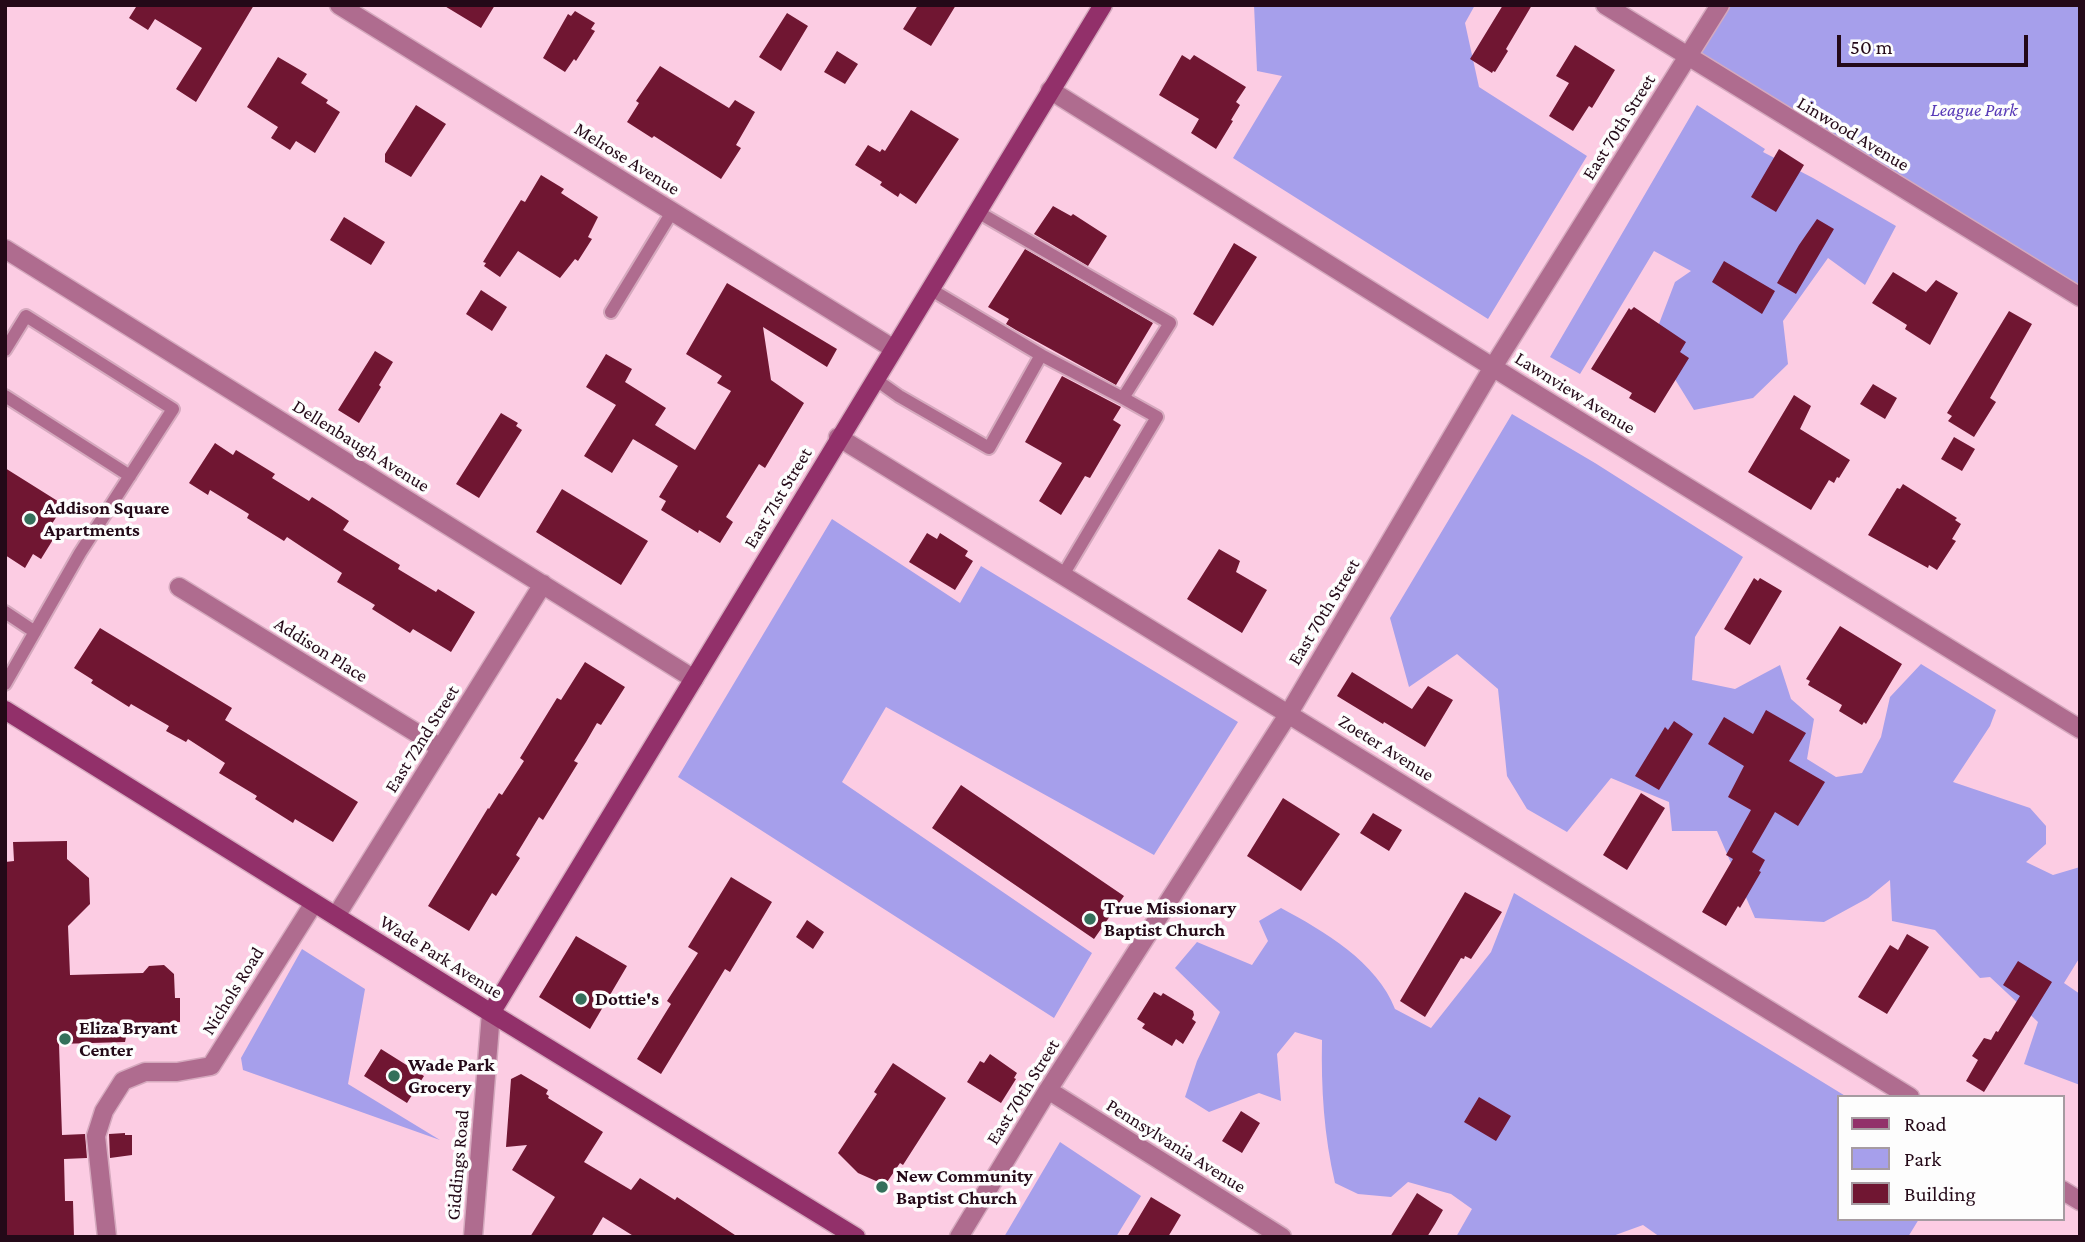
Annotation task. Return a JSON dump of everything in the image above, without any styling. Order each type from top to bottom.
[{"type":"street","name":"Melrose Avenue","points":[[339,5],[894,349]]},
{"type":"street","name":"Linwood Avenue","points":[[1605,5],[2080,297]]},
{"type":"street","name":"East 70th Street","points":[[959,1237],[1048,1090],[1289,713],[1493,367],[1720,5]]},
{"type":"street","name":"East 71st Street","points":[[491,1013],[1098,7]]},
{"type":"street","name":"Lawnview Avenue","points":[[1049,90],[2080,729]]},
{"type":"street","name":"Dellenbaugh Avenue","points":[[5,249],[694,679]]},
{"type":"street","name":"Zoeter Avenue","points":[[838,438],[1907,1095]]},
{"type":"street","name":"East 72nd Street","points":[[336,916],[543,584]]},
{"type":"street","name":"Addison Place","points":[[179,587],[441,748]]},
{"type":"street","name":"Wade Park Avenue","points":[[5,710],[856,1237]]},
{"type":"street","name":"Nichols Road","points":[[107,1237],[96,1136],[104,1111],[123,1081],[145,1072],[177,1072],[211,1066],[314,903]]},
{"type":"street","name":"Giddings Road","points":[[473,1237],[491,1013]]},
{"type":"street","name":"Pennsylvania Avenue","points":[[1048,1090],[1282,1237]]},
{"type":"street","points":[[2064,1191],[2080,1201]]},
{"type":"lane","points":[[976,211],[1170,323],[1123,398]]},
{"type":"lane","points":[[611,312],[672,212]]},
{"type":"lane","points":[[930,289],[1041,355],[1157,417],[1063,575]]},
{"type":"lane","points":[[5,350],[26,316],[173,409],[80,553],[5,684]]},
{"type":"lane","points":[[875,380],[989,448],[1041,355]]},
{"type":"lane","points":[[5,396],[130,476]]},
{"type":"lane","points":[[5,612],[35,632]]},
{"type":"green space","points":[[1254,5],[1475,5],[1465,23],[1479,87],[1587,156],[1488,319],[1233,158],[1282,76],[1257,71]]},
{"type":"green space","name":"League Park","points":[[1720,5],[2080,5],[2080,298],[1687,57]]},
{"type":"green space","points":[[1697,105],[1765,149],[1763,152],[1896,226],[1865,285],[1828,258],[1783,321],[1788,364],[1753,398],[1694,410],[1652,342],[1675,282],[1691,271],[1654,251],[1580,374],[1550,357]]},
{"type":"green space","points":[[1512,414],[1743,557],[1695,637],[1692,680],[1735,689],[1780,665],[1791,699],[1814,719],[1807,759],[1836,777],[1862,773],[1881,737],[1890,697],[1921,664],[1996,710],[1990,726],[1953,782],[2030,808],[2046,826],[2046,844],[2026,862],[2053,875],[2080,867],[2080,957],[2064,983],[2080,994],[2080,1085],[2024,1064],[2038,1022],[1990,977],[1980,978],[1935,930],[1892,921],[1890,880],[1868,898],[1824,922],[1755,918],[1717,831],[1672,831],[1669,802],[1611,778],[1567,832],[1527,809],[1507,776],[1498,689],[1457,654],[1409,687],[1390,618]]},
{"type":"green space","points":[[832,519],[960,603],[981,566],[1238,722],[1154,855],[886,707],[842,782],[1092,953],[1054,1018],[678,777]]},
{"type":"green space","points":[[1514,893],[1844,1095],[1836,1095],[1836,1221],[1918,1221],[1908,1237],[1660,1237],[1643,1225],[1610,1237],[1456,1237],[1472,1209],[1451,1194],[1408,1182],[1391,1197],[1358,1194],[1335,1183],[1324,1112],[1322,1040],[1295,1032],[1277,1054],[1281,1101],[1259,1093],[1209,1112],[1185,1097],[1197,1061],[1220,1012],[1175,968],[1197,942],[1252,965],[1268,941],[1259,921],[1281,908],[1331,938],[1362,962],[1387,992],[1395,1009],[1431,1028],[1491,952]]},
{"type":"green space","points":[[302,949],[365,989],[348,1084],[440,1140],[243,1070],[241,1058]]},
{"type":"green space","points":[[1060,1142],[1141,1196],[1116,1237],[1004,1237]]},
{"type":"building","points":[[133,5],[254,5],[196,102],[176,89],[202,48],[155,19],[148,30],[129,18],[136,7]]},
{"type":"building","points":[[443,5],[495,5],[481,28]]},
{"type":"building","points":[[918,5],[956,5],[931,46],[903,29]]},
{"type":"building","points":[[1503,5],[1532,5],[1506,49],[1508,51],[1492,73],[1470,59]]},
{"type":"building","points":[[575,11],[595,23],[591,29],[595,31],[576,61],[574,59],[565,72],[543,58],[568,14],[571,16]]},
{"type":"building","points":[[787,13],[808,26],[781,71],[759,57]]},
{"type":"building","points":[[1575,45],[1615,70],[1592,108],[1589,106],[1573,131],[1549,116],[1569,83],[1556,76]]},
{"type":"building","points":[[837,51],[858,64],[845,84],[824,72]]},
{"type":"building","points":[[1182,55],[1190,60],[1194,55],[1246,87],[1236,102],[1240,105],[1231,120],[1233,121],[1216,149],[1191,133],[1199,119],[1159,95]]},
{"type":"building","points":[[278,57],[307,74],[301,83],[328,100],[326,103],[340,112],[315,153],[296,141],[290,150],[271,138],[278,127],[247,107]]},
{"type":"building","points":[[660,66],[729,108],[735,100],[755,112],[736,145],[741,148],[721,179],[627,122],[639,103],[636,101]]},
{"type":"building","points":[[416,105],[446,124],[411,177],[385,162],[385,154]]},
{"type":"building","points":[[911,110],[959,139],[916,204],[900,193],[898,197],[880,185],[882,182],[855,165],[868,145],[880,152],[882,149],[885,151]]},
{"type":"building","points":[[1779,149],[1804,165],[1776,212],[1751,197]]},
{"type":"building","points":[[541,175],[564,189],[561,193],[598,217],[588,237],[592,239],[578,261],[575,259],[560,278],[518,251],[500,277],[484,266],[486,263],[483,262],[521,200],[525,202]]},
{"type":"building","points":[[1053,206],[1071,216],[1073,214],[1107,236],[1088,266],[1034,234]]},
{"type":"building","points":[[344,217],[385,242],[371,265],[330,240]]},
{"type":"building","points":[[1817,219],[1834,229],[1796,294],[1777,283]]},
{"type":"building","points":[[1234,243],[1257,257],[1213,326],[1193,314]]},
{"type":"building","points":[[1025,249],[1153,323],[1116,385],[1006,324],[1009,319],[988,307]]},
{"type":"building","points":[[1724,261],[1775,291],[1762,314],[1712,282]]},
{"type":"building","points":[[1893,272],[1926,292],[1936,280],[1958,293],[1930,345],[1905,329],[1907,325],[1872,303]]},
{"type":"building","points":[[727,283],[837,349],[827,367],[763,327],[771,380],[804,403],[765,468],[759,464],[726,517],[733,522],[720,543],[661,510],[666,501],[659,497],[678,466],[633,439],[612,473],[584,456],[616,405],[586,387],[606,354],[632,369],[625,382],[666,408],[655,425],[695,450],[731,391],[717,383],[722,376],[686,354]]},
{"type":"building","points":[[481,290],[507,307],[492,331],[466,314]]},
{"type":"building","points":[[1634,307],[1686,342],[1680,352],[1689,358],[1655,413],[1629,398],[1632,393],[1591,369],[1629,308],[1631,310]]},
{"type":"building","points":[[2009,311],[2032,324],[1990,398],[1996,402],[1974,437],[1948,421],[1952,416],[1947,413]]},
{"type":"building","points":[[375,351],[393,362],[359,423],[338,410]]},
{"type":"building","points":[[1062,376],[1121,407],[1113,420],[1121,425],[1090,478],[1085,476],[1061,515],[1039,501],[1062,463],[1025,442]]},
{"type":"building","points":[[1873,384],[1897,398],[1885,419],[1860,404]]},
{"type":"building","points":[[1794,395],[1811,406],[1800,429],[1850,460],[1834,483],[1829,480],[1811,510],[1748,472]]},
{"type":"building","points":[[501,413],[518,423],[516,426],[522,430],[479,498],[456,484]]},
{"type":"building","points":[[1954,437],[1975,449],[1962,471],[1941,459]]},
{"type":"building","points":[[215,443],[233,455],[236,450],[275,474],[272,478],[309,501],[312,497],[331,509],[349,521],[343,530],[400,565],[398,569],[475,612],[451,652],[413,629],[410,633],[372,609],[375,605],[337,582],[342,573],[287,537],[284,541],[247,518],[249,514],[210,490],[208,495],[189,483]]},
{"type":"building","name":"Addison Square Apartments","points":[[5,468],[64,505],[46,533],[54,538],[41,559],[33,554],[25,568],[5,555]]},
{"type":"building","points":[[1903,484],[1957,518],[1955,520],[1961,524],[1952,539],[1956,541],[1937,570],[1929,565],[1928,568],[1868,535],[1897,488],[1900,489]]},
{"type":"building","points":[[562,489],[648,541],[621,585],[536,532]]},
{"type":"building","points":[[927,533],[937,539],[940,533],[968,551],[965,556],[973,561],[955,590],[909,562]]},
{"type":"building","points":[[1219,549],[1240,561],[1236,572],[1267,590],[1242,633],[1187,599]]},
{"type":"building","points":[[1754,578],[1758,581],[1760,578],[1782,591],[1750,645],[1724,629]]},
{"type":"building","points":[[1840,626],[1902,664],[1866,724],[1864,722],[1862,725],[1839,711],[1842,705],[1808,685],[1810,681],[1806,679]]},
{"type":"building","points":[[100,628],[232,708],[225,720],[358,802],[333,842],[295,819],[293,823],[255,799],[257,796],[219,773],[225,763],[188,739],[186,742],[166,731],[169,726],[131,704],[129,707],[91,683],[93,680],[74,668]]},
{"type":"building","points":[[585,662],[625,687],[601,725],[597,723],[574,761],[578,763],[543,820],[539,817],[516,855],[520,858],[496,896],[492,893],[469,931],[428,906],[488,808],[499,793],[502,795],[524,761],[520,758],[557,698],[561,700]]},
{"type":"building","points":[[1352,672],[1412,709],[1428,686],[1453,700],[1425,747],[1337,696]]},
{"type":"building","points":[[1766,710],[1806,733],[1789,761],[1825,782],[1798,826],[1775,812],[1752,852],[1765,860],[1759,871],[1761,872],[1726,926],[1702,912],[1733,859],[1726,855],[1751,810],[1728,797],[1744,766],[1708,744],[1724,717],[1753,734]]},
{"type":"building","points":[[1674,721],[1693,734],[1659,790],[1635,776],[1665,727],[1668,730]]},
{"type":"building","points":[[961,785],[1124,896],[1094,939],[932,828]]},
{"type":"building","points":[[1641,793],[1665,808],[1627,870],[1603,855]]},
{"type":"building","points":[[1283,798],[1340,834],[1301,891],[1247,856]]},
{"type":"building","points":[[1373,813],[1402,830],[1389,851],[1360,833]]},
{"type":"building","name":"Eliza Bryant Center","points":[[67,841],[67,859],[89,878],[90,904],[68,926],[70,975],[143,973],[149,966],[164,965],[174,974],[175,998],[180,998],[180,1022],[176,1022],[176,1027],[134,1028],[135,1037],[126,1037],[125,1042],[59,1044],[62,1135],[85,1134],[87,1158],[64,1159],[65,1201],[73,1201],[74,1237],[5,1237],[5,862],[14,861],[13,842]]},
{"type":"building","points":[[731,877],[772,902],[730,972],[725,969],[661,1074],[637,1059],[671,1004],[667,1001],[698,953],[688,947]]},
{"type":"building","points":[[1465,892],[1502,912],[1471,959],[1465,956],[1464,959],[1461,958],[1425,1017],[1400,1001]]},
{"type":"building","points":[[807,920],[824,932],[813,949],[796,937]]},
{"type":"building","points":[[1907,934],[1929,947],[1887,1014],[1858,997],[1890,945],[1898,950]]},
{"type":"building","points":[[576,936],[627,966],[590,1029],[539,997]]},
{"type":"building","points":[[2018,961],[2052,982],[1984,1092],[1966,1081],[1978,1060],[1972,1056],[1984,1038],[1991,1040],[1996,1031],[1998,1032],[2020,996],[2003,985]]},
{"type":"building","points":[[1154,992],[1161,996],[1163,993],[1193,1011],[1192,1019],[1196,1022],[1183,1044],[1176,1039],[1172,1046],[1142,1028],[1145,1024],[1137,1019]]},
{"type":"building","name":"Wade Park Grocery","points":[[381,1049],[424,1076],[407,1103],[364,1076]]},
{"type":"building","points":[[990,1054],[1017,1073],[1001,1103],[967,1082],[980,1061],[984,1063]]},
{"type":"building","points":[[893,1063],[946,1098],[903,1165],[900,1163],[885,1185],[858,1173],[838,1153],[877,1094],[874,1092]]},
{"type":"building","points":[[521,1074],[548,1090],[548,1098],[603,1132],[584,1162],[631,1190],[640,1178],[675,1200],[677,1197],[738,1237],[635,1237],[603,1217],[591,1237],[530,1237],[555,1197],[512,1170],[527,1145],[506,1147],[511,1079]]},
{"type":"building","points":[[1479,1097],[1511,1116],[1496,1141],[1464,1122]]},
{"type":"building","points":[[1241,1111],[1260,1123],[1242,1153],[1222,1141]]},
{"type":"building","points":[[109,1134],[132,1135],[132,1155],[110,1158]]},
{"type":"building","points":[[1417,1193],[1443,1210],[1435,1224],[1427,1237],[1390,1237]]},
{"type":"building","points":[[1151,1197],[1181,1215],[1168,1237],[1127,1237]]},
{"type":"place","name":"Addison Square Apartments","points":[[30,519]]},
{"type":"place","name":"True Missionary Baptist Church","points":[[1090,919]]},
{"type":"place","name":"Dottie's","points":[[581,999]]},
{"type":"place","name":"Eliza Bryant Center","points":[[65,1039]]},
{"type":"place","name":"Wade Park Grocery","points":[[394,1076]]},
{"type":"place","name":"New Community Baptist Church","points":[[882,1187]]}]
